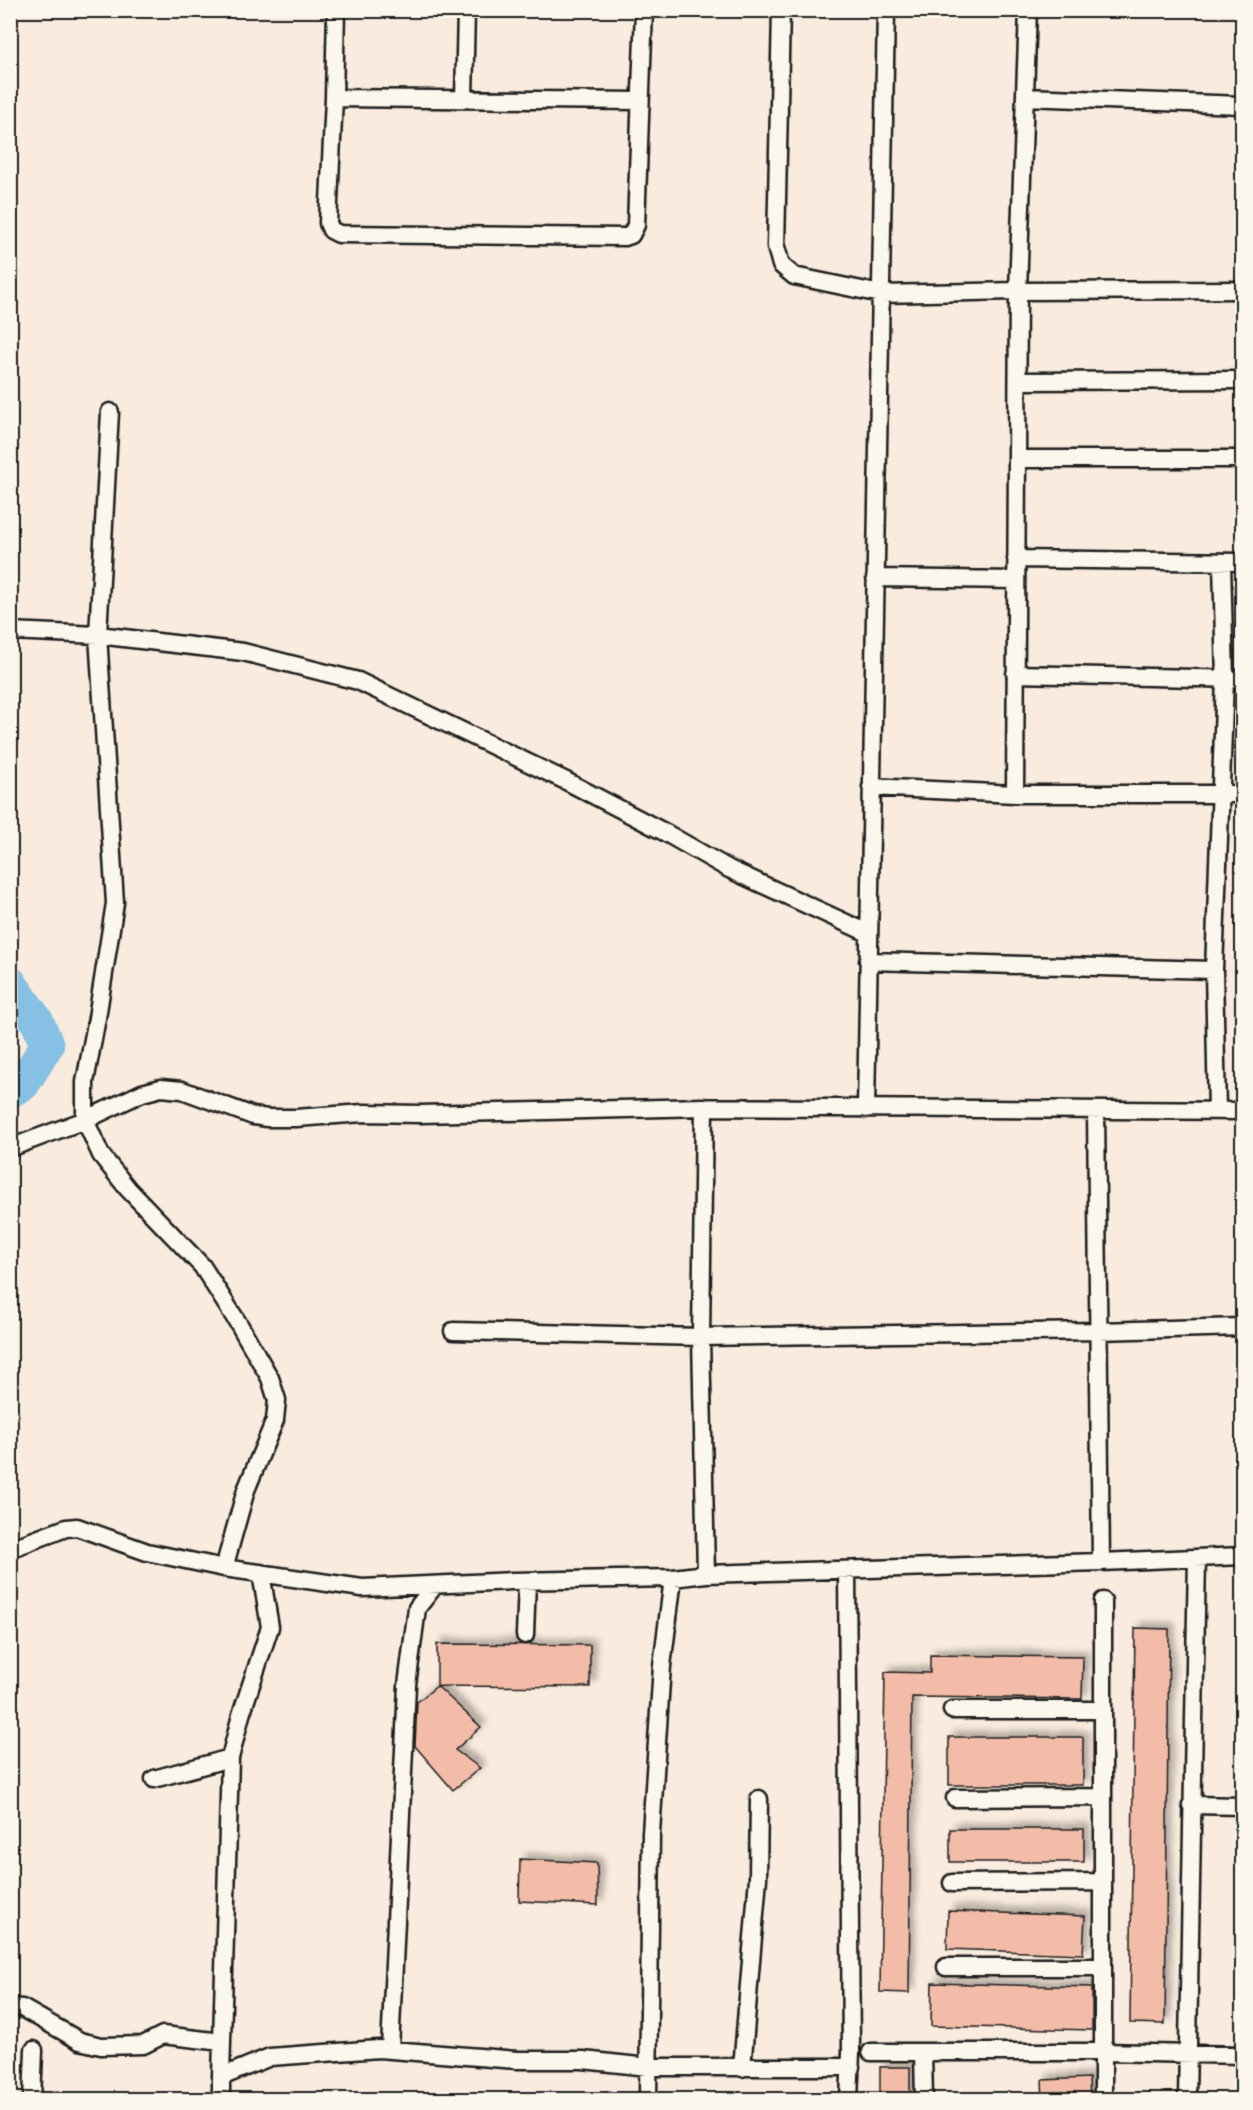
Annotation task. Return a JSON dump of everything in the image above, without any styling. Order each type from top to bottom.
[{"type":"street","points":[[336,10],[327,223],[331,230],[339,234],[625,237],[634,232],[636,225],[644,10]]},
{"type":"street","points":[[464,99],[466,10]]},
{"type":"street","points":[[781,10],[776,247],[781,265],[794,276],[881,294],[1242,290]]},
{"type":"street","points":[[866,1109],[886,10]]},
{"type":"street","points":[[1015,794],[1018,291],[1028,10]]},
{"type":"street","points":[[1025,97],[1242,105]]},
{"type":"street","points":[[334,98],[640,101]]},
{"type":"street","points":[[1018,381],[1242,380]]},
{"type":"street","points":[[110,412],[98,635],[115,903],[98,1018],[85,1082],[85,1120],[101,1155],[128,1189],[202,1266],[270,1378],[277,1400],[275,1420],[246,1490],[224,1568]]},
{"type":"street","points":[[1018,459],[1242,459]]},
{"type":"street","points":[[1016,559],[1242,562]]},
{"type":"street","points":[[1217,1111],[1214,970],[1220,794],[1234,679],[1222,562]]},
{"type":"street","points":[[875,578],[1016,580]]},
{"type":"street","points":[[10,631],[98,635],[243,652],[358,681],[566,781],[729,869],[868,933]]},
{"type":"street","points":[[1015,674],[1234,679]]},
{"type":"street","points":[[871,787],[1015,794],[1242,794]]},
{"type":"street","points":[[868,961],[1214,970]]},
{"type":"street","points":[[10,1148],[85,1120],[142,1093],[161,1088],[182,1090],[254,1116],[267,1118],[363,1113],[421,1114],[704,1107],[1242,1111]]},
{"type":"street","points":[[704,1107],[701,1337],[706,1574]]},
{"type":"street","points":[[1096,1110],[1101,1562]]},
{"type":"street","points":[[453,1331],[701,1337],[1242,1327]]},
{"type":"street","points":[[10,1549],[66,1528],[77,1527],[147,1552],[224,1568],[363,1588],[1242,1556]]},
{"type":"street","points":[[1187,2100],[1186,2054],[1197,1558]]},
{"type":"street","points":[[847,1570],[851,2067],[849,2100]]},
{"type":"street","points":[[221,2100],[230,1758],[241,1715],[270,1627],[261,1573]]},
{"type":"street","points":[[648,2100],[651,1833],[662,1666],[673,1578]]},
{"type":"street","points":[[525,1635],[527,1581]]},
{"type":"street","points":[[390,2050],[407,1685],[417,1608],[435,1585]]},
{"type":"street","points":[[1103,1601],[1103,2100]]},
{"type":"street","points":[[952,1710],[1102,1710]]},
{"type":"street","points":[[154,1779],[230,1758]]},
{"type":"street","points":[[955,1798],[1102,1797]]},
{"type":"street","points":[[742,2068],[758,1878],[759,1799]]},
{"type":"street","points":[[1191,1805],[1242,1806]]},
{"type":"street","points":[[952,1883],[1103,1882]]},
{"type":"street","points":[[946,1967],[1103,1967]]},
{"type":"street","points":[[10,2007],[22,2008],[80,2041],[101,2046],[143,2045],[163,2036],[222,2042]]},
{"type":"street","points":[[221,2077],[270,2057],[380,2049],[517,2060],[583,2060],[648,2067],[851,2067]]},
{"type":"street","points":[[33,2100],[34,2050]]},
{"type":"street","points":[[871,2052],[1103,2052],[1242,2055]]},
{"type":"street","points":[[923,2053],[924,2100]]},
{"type":"building","points":[[1135,1628],[1169,1629],[1165,2024],[1130,2023]]},
{"type":"building","points":[[437,1644],[590,1645],[590,1687],[437,1686]]},
{"type":"building","points":[[930,1655],[1083,1657],[1082,1699],[912,1697],[909,1993],[880,1992],[885,1672],[930,1673]]},
{"type":"building","points":[[437,1686],[481,1727],[455,1750],[480,1768],[453,1790],[415,1746],[417,1702]]},
{"type":"building","points":[[949,1737],[1083,1737],[1083,1785],[949,1785]]},
{"type":"building","points":[[950,1829],[1084,1829],[1084,1862],[950,1862]]},
{"type":"building","points":[[520,1859],[597,1863],[598,1905],[519,1901]]},
{"type":"building","points":[[948,1911],[1085,1916],[1083,1954],[947,1949]]},
{"type":"building","points":[[932,1983],[1092,1987],[1092,2030],[931,2026]]},
{"type":"building","points":[[880,2067],[910,2067],[910,2100],[880,2100]]},
{"type":"building","points":[[1089,2078],[1090,2100],[1043,2100],[1042,2080]]},
{"type":"waterway","points":[[10,983],[37,1021],[47,1045],[23,1084],[10,1091]]}]
